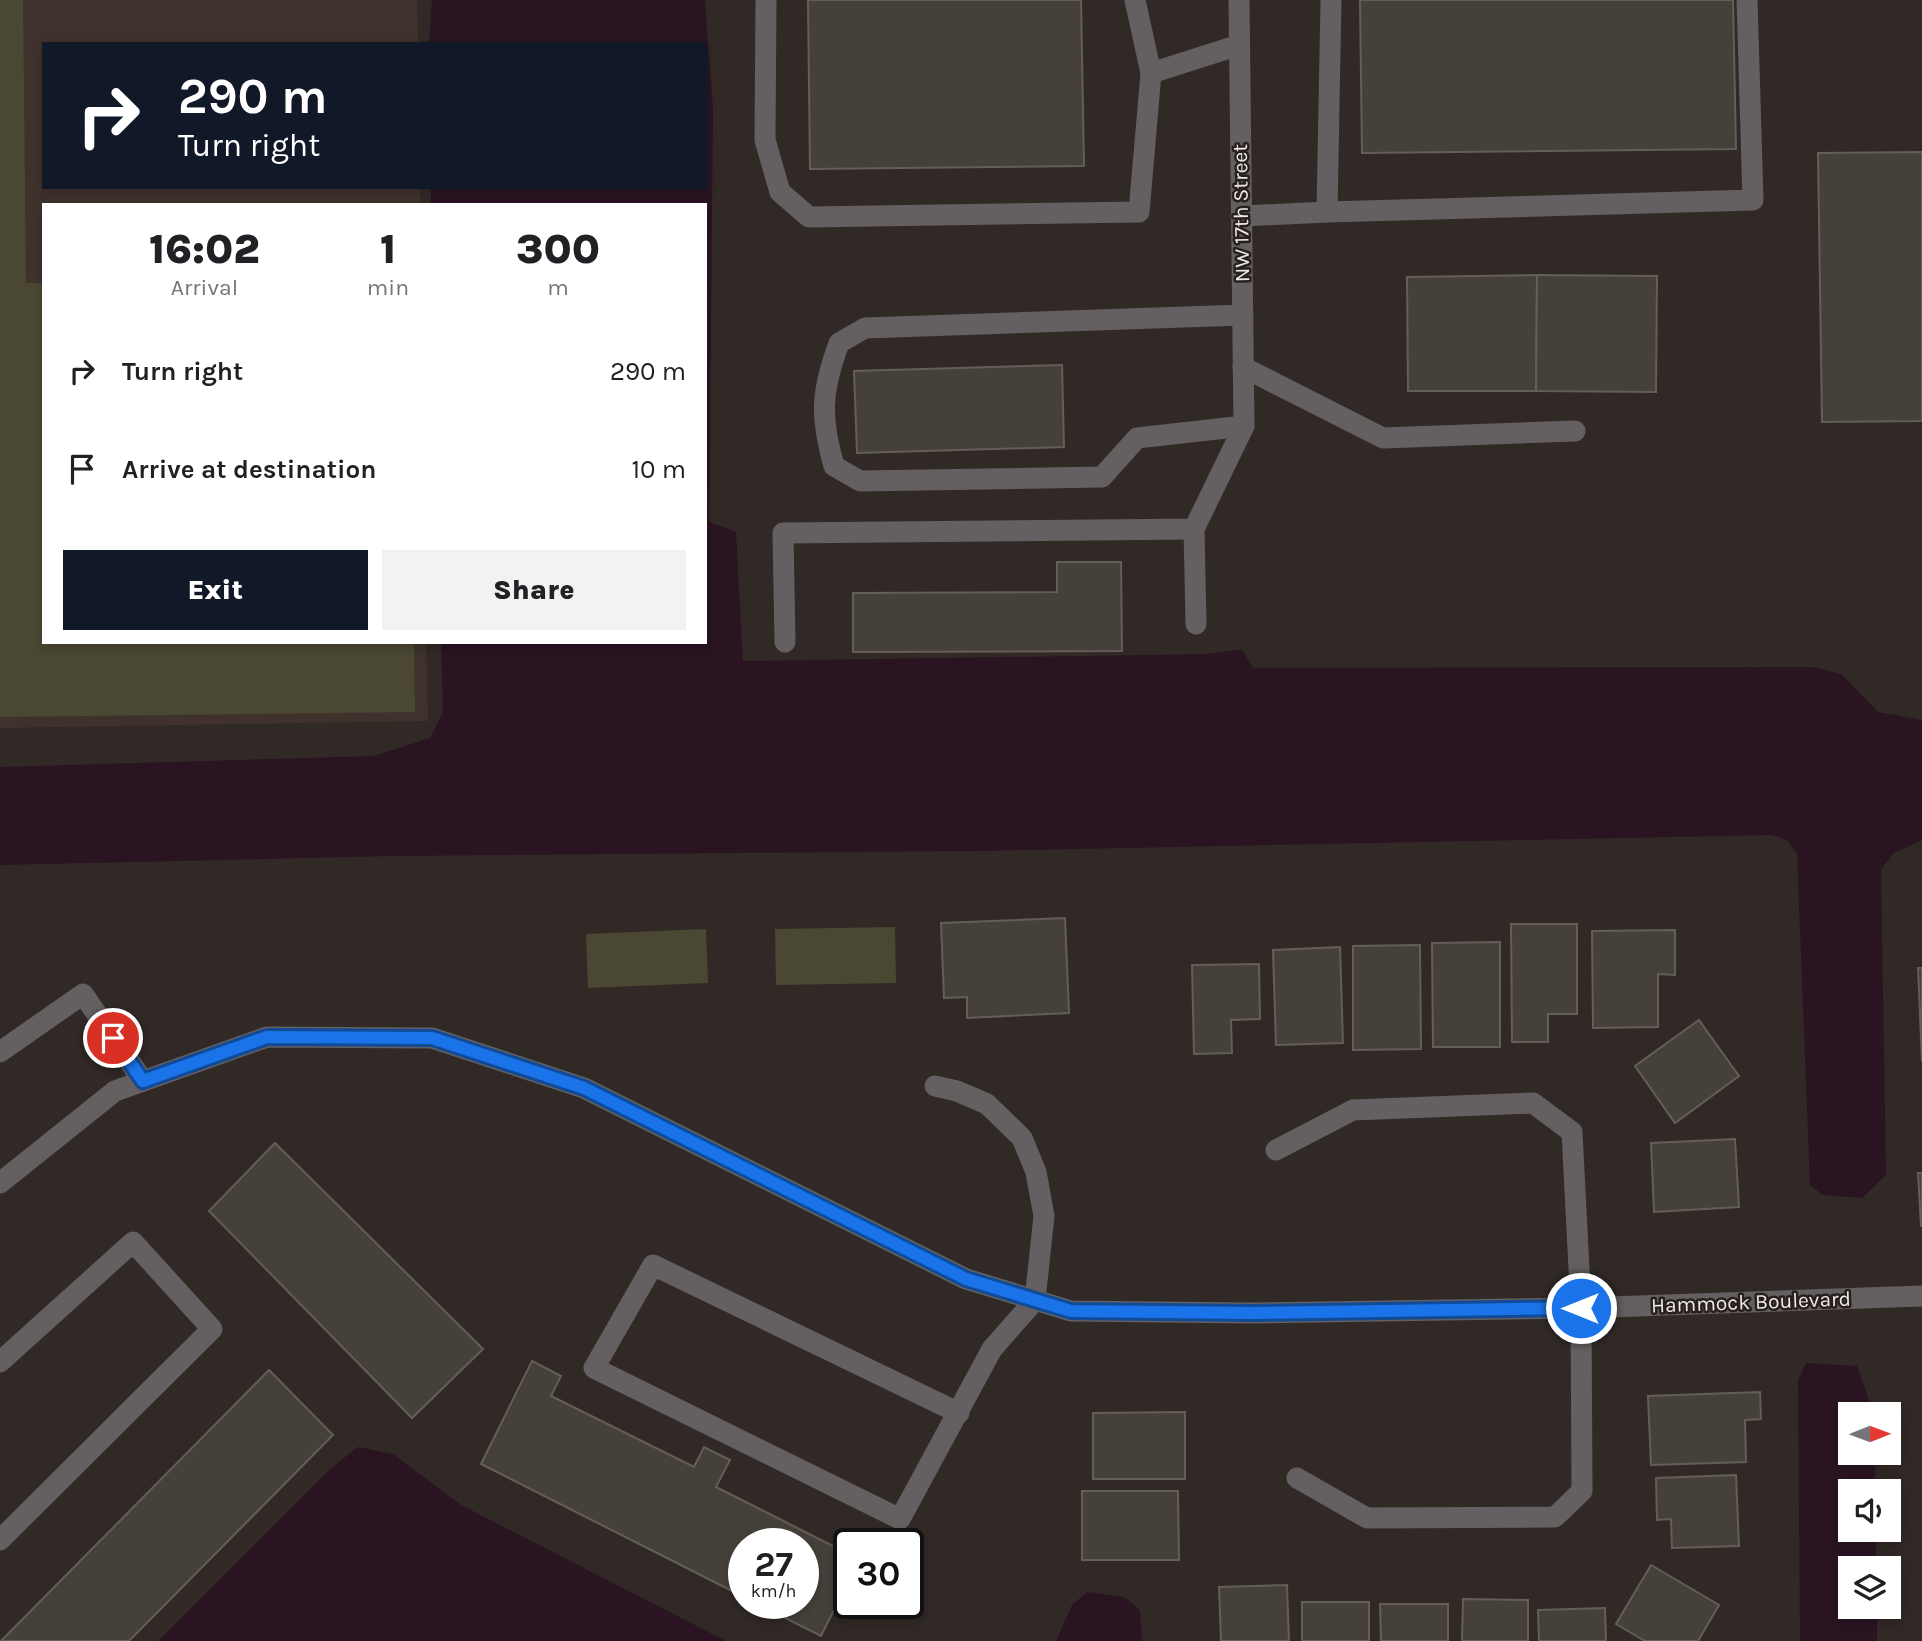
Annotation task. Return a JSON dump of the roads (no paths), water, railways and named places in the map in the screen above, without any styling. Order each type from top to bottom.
[{"type":"street","points":[[766,0],[765,140],[780,192],[809,217],[1139,212],[1151,73],[1135,0]]},
{"type":"street","name":"NW 17th Street","points":[[1239,0],[1244,426]]},
{"type":"street","points":[[1327,212],[1331,0]]},
{"type":"street","points":[[1241,216],[1753,200],[1747,0]]},
{"type":"street","points":[[1151,73],[1239,45]]},
{"type":"street","points":[[1243,315],[865,328],[839,344],[825,379],[823,429],[834,466],[860,481],[1102,477],[1136,438],[1244,426]]},
{"type":"street","points":[[1243,367],[1383,438],[1575,431]]},
{"type":"street","points":[[1196,624],[1194,529],[1244,426]]},
{"type":"street","points":[[785,642],[783,533],[1194,529]]},
{"type":"street","points":[[0,1052],[83,994],[143,1081]]},
{"type":"street","name":"Hammock Boulevard","points":[[0,1183],[115,1091],[267,1037],[432,1038],[584,1088],[966,1279],[1071,1311],[1251,1313],[1581,1308],[1922,1296]]},
{"type":"street","points":[[935,1086],[957,1091],[987,1104],[1022,1138],[1036,1172],[1044,1216],[1035,1300],[992,1349],[959,1413],[900,1520],[594,1368],[653,1265],[959,1413]]},
{"type":"street","points":[[1276,1150],[1353,1110],[1533,1103],[1572,1132],[1581,1308],[1582,1491],[1555,1517],[1367,1518],[1297,1478]]},
{"type":"street","points":[[0,1362],[134,1242],[212,1329],[0,1540]]}]
